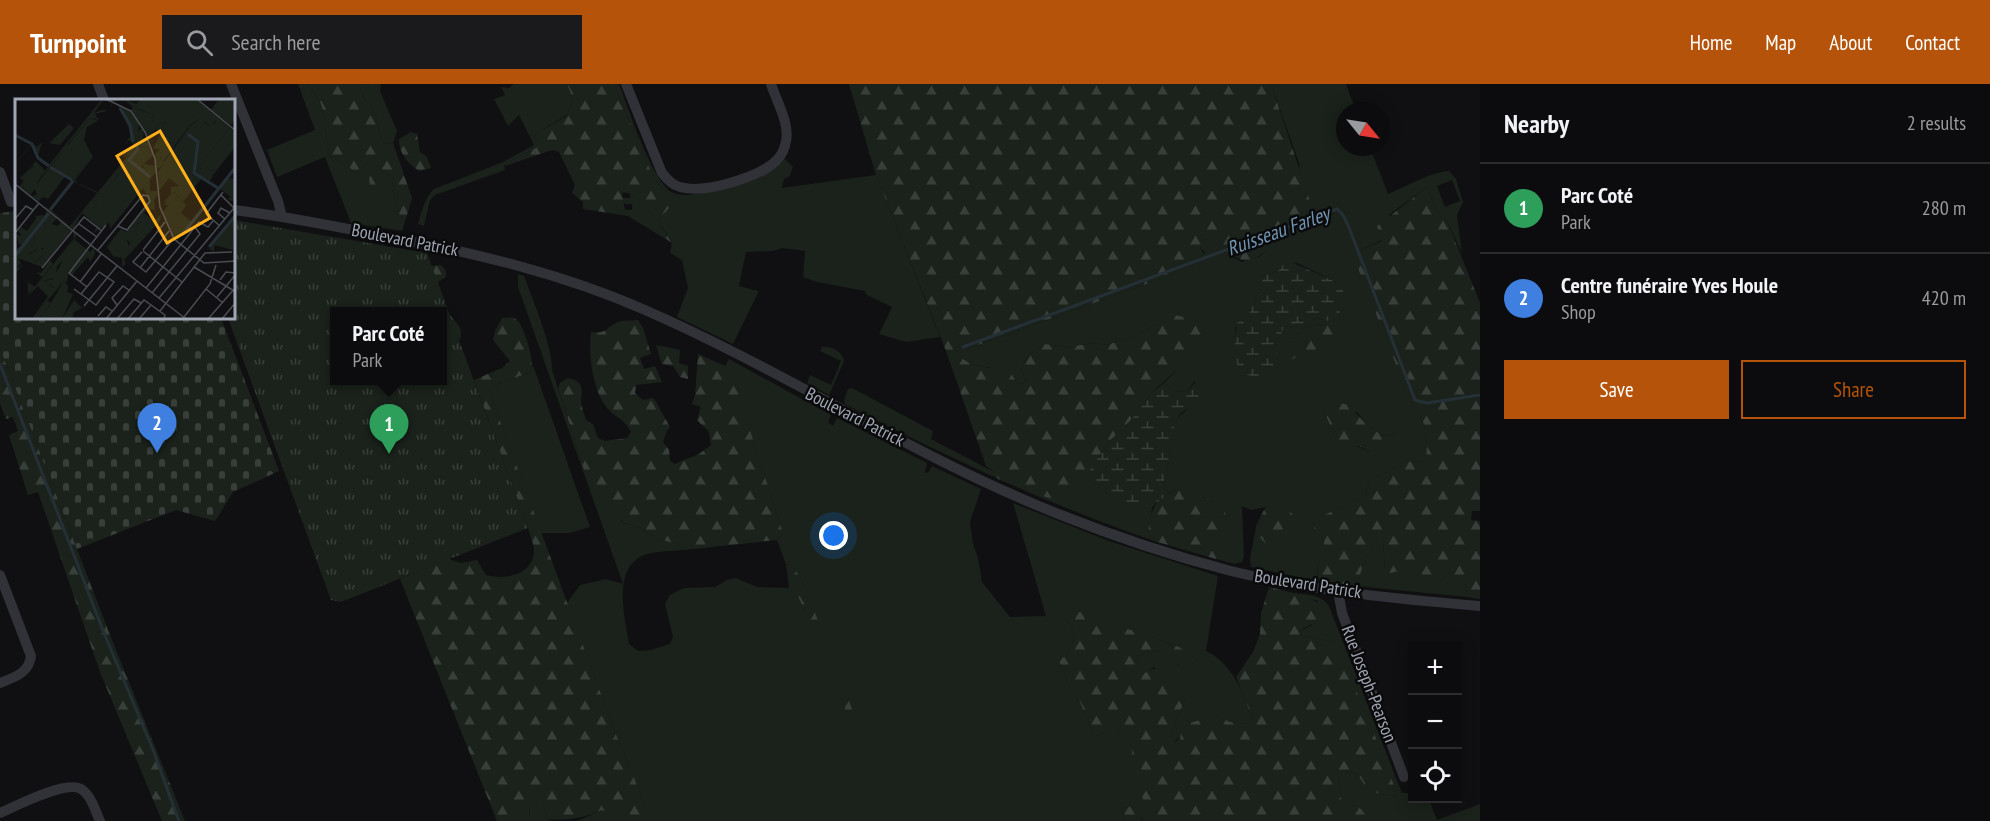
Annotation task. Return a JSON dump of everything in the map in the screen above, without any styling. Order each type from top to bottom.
[{"type":"street","points":[[98,84],[104,99]]},
{"type":"street","points":[[231,84],[278,201],[282,217]]},
{"type":"street","points":[[626,84],[662,173],[673,184],[692,188],[751,176],[770,166],[780,155],[787,136],[785,123],[771,84]]},
{"type":"street","points":[[0,172],[9,202]]},
{"type":"street","name":"Boulevard Patrick","points":[[236,210],[471,253],[527,267],[595,290],[647,310],[704,338],[932,457],[1044,508],[1155,549],[1201,563],[1279,581],[1338,591],[1480,606]]},
{"type":"street","points":[[0,575],[32,656],[28,669],[0,683]]},
{"type":"street","name":"Rue Joseph-Pearson","points":[[1338,591],[1342,613],[1404,777]]},
{"type":"street","points":[[0,813],[72,786],[79,788],[87,795],[100,821]]},
{"type":"green space","points":[[298,84],[308,84],[321,104],[330,156],[357,175],[368,162],[375,164],[392,178],[396,209],[405,222],[402,231],[351,223],[325,157],[277,177],[267,150],[315,130]]},
{"type":"green space","points":[[308,84],[370,84],[362,96],[373,109],[384,144],[393,143],[412,198],[405,222],[396,209],[392,178],[375,164],[368,162],[357,175],[330,156],[321,104]]},
{"type":"green space","points":[[370,84],[381,84],[380,91],[397,131],[393,143],[384,144],[373,109],[362,96]]},
{"type":"green space","points":[[514,84],[567,84],[573,99],[567,115],[534,135],[539,142],[536,148],[504,164],[505,170],[435,195],[430,200],[424,226],[418,224],[426,201],[434,189],[503,162],[534,145],[519,115],[508,126],[494,99],[505,95],[501,87],[509,88]]},
{"type":"green space","points":[[567,84],[614,84],[651,172],[661,188],[673,197],[674,203],[658,220],[672,243],[662,234],[652,214],[640,206],[631,194],[622,193],[625,210],[632,210],[628,216],[583,209],[583,202],[572,193],[575,185],[559,152],[552,150],[505,166],[504,164],[536,148],[539,142],[534,135],[567,116],[573,99]]},
{"type":"green space","points":[[614,84],[619,84],[650,162],[666,187],[674,193],[697,194],[747,183],[770,171],[785,159],[793,167],[789,177],[784,179],[782,188],[876,175],[940,337],[906,342],[879,334],[892,307],[867,295],[865,291],[803,277],[805,251],[782,248],[773,251],[746,252],[739,286],[758,291],[758,293],[733,344],[677,317],[688,288],[682,260],[670,253],[672,242],[658,220],[674,203],[673,197],[661,188],[651,172]]},
{"type":"green space","points":[[849,84],[1271,84],[1313,210],[1279,231],[1269,242],[1266,251],[1252,260],[1221,255],[1208,239],[1203,240],[1200,247],[1207,262],[967,349],[957,346],[955,348],[964,360],[978,366],[1009,370],[1017,383],[1022,384],[1025,381],[1021,368],[1024,362],[1037,348],[1045,344],[1068,347],[1093,343],[1106,345],[1133,337],[1174,315],[1184,317],[1197,326],[1204,343],[1199,350],[1151,393],[1131,420],[1108,443],[1072,498],[1046,497],[998,479],[994,472],[986,466],[946,351],[876,175]]},
{"type":"green space","points":[[1271,84],[1346,84],[1353,102],[1336,102],[1336,156],[1373,156],[1388,194],[1426,177],[1449,171],[1456,179],[1463,202],[1457,215],[1462,253],[1448,223],[1435,207],[1427,187],[1390,214],[1382,240],[1361,250],[1410,400],[1424,424],[1427,444],[1426,461],[1407,461],[1369,481],[1365,496],[1324,515],[1321,534],[1325,548],[1317,568],[1318,581],[1251,567],[1250,558],[1257,522],[1257,533],[1266,507],[1251,510],[1242,506],[1244,557],[1242,562],[1235,564],[1216,559],[1221,553],[1223,505],[1202,497],[1185,486],[1169,493],[1164,482],[1170,458],[1171,434],[1176,420],[1191,405],[1203,400],[1196,379],[1187,392],[1174,391],[1164,383],[1204,343],[1157,324],[1133,337],[1106,345],[1093,343],[1068,347],[1045,344],[1037,348],[1024,362],[1021,368],[1025,381],[1022,384],[1017,383],[1003,371],[968,362],[960,357],[955,348],[957,346],[967,349],[1160,279],[1205,253],[1200,247],[1202,240],[1208,239],[1228,255],[1242,262],[1259,257],[1266,251],[1275,233],[1304,218],[1299,163]],"holes":[[[1452,180],[1460,201],[1445,207],[1437,186]],[[1285,262],[1297,263],[1336,282],[1341,302],[1337,317],[1333,322],[1316,318],[1301,330],[1294,326],[1284,327],[1278,338],[1277,353],[1235,350],[1235,328],[1239,322],[1247,319],[1264,276],[1279,270]],[[1316,324],[1324,325],[1333,336],[1323,347],[1301,354],[1293,339]],[[1324,411],[1357,412],[1367,425],[1383,436],[1398,433],[1371,452],[1335,437]]]},
{"type":"green space","points":[[411,132],[417,134],[420,152],[427,157],[431,168],[419,171],[402,153],[399,139]]},
{"type":"green space","points":[[373,173],[378,174],[381,202],[375,202],[371,195],[369,177]]},
{"type":"green space","points":[[1427,187],[1435,207],[1448,223],[1480,303],[1480,511],[1472,511],[1471,520],[1480,521],[1480,599],[1467,597],[1465,582],[1457,580],[1450,573],[1440,580],[1435,588],[1421,585],[1415,573],[1407,569],[1390,573],[1385,568],[1383,540],[1368,553],[1356,586],[1318,581],[1318,568],[1324,542],[1314,528],[1324,515],[1365,496],[1369,481],[1407,461],[1426,460],[1427,444],[1424,424],[1410,400],[1354,258],[1361,250],[1382,241],[1377,226]]},
{"type":"green space","points":[[630,193],[640,206],[653,215],[667,240],[628,216],[632,210],[632,204],[625,204],[622,198],[630,198]]},
{"type":"green space","points":[[15,211],[15,320],[222,320],[279,471],[233,492],[215,521],[176,510],[77,549],[0,348],[0,213]]},
{"type":"green space","points":[[236,220],[427,253],[447,307],[330,307],[330,385],[447,385],[447,307],[528,528],[341,602],[331,600],[229,320],[236,320]]},
{"type":"green space","points":[[1289,261],[1336,282],[1343,291],[1343,300],[1339,314],[1333,322],[1316,318],[1301,330],[1294,326],[1284,327],[1274,366],[1259,378],[1239,369],[1235,344],[1238,322],[1247,319],[1264,276],[1279,270],[1285,262]]},
{"type":"green space","points":[[441,265],[446,271],[446,277],[438,282],[446,307],[422,274],[432,266]]},
{"type":"green space","points":[[518,274],[524,276],[541,323],[549,349],[552,370],[590,489],[623,523],[641,528],[658,539],[677,544],[683,550],[642,556],[630,566],[625,576],[623,599],[625,623],[629,644],[638,651],[651,650],[670,644],[673,637],[665,604],[670,595],[684,588],[715,587],[736,578],[757,587],[789,588],[798,596],[818,640],[807,589],[793,566],[786,564],[777,540],[783,533],[732,375],[725,366],[729,359],[831,415],[828,422],[833,426],[837,418],[927,463],[925,472],[928,473],[932,466],[981,489],[970,522],[973,544],[982,582],[1010,617],[1046,616],[1013,503],[1109,541],[1218,576],[1206,651],[1223,663],[1235,679],[1252,717],[1248,724],[1230,722],[1216,715],[1173,742],[1170,738],[1173,727],[1185,700],[1154,667],[1145,674],[1138,669],[1137,657],[1150,651],[1160,652],[1179,666],[1179,647],[1076,611],[1073,606],[1061,617],[1071,626],[1073,638],[1069,651],[1059,661],[1094,736],[1112,731],[1125,734],[1132,745],[1132,771],[1156,821],[1143,821],[1131,806],[1124,808],[1122,813],[1124,821],[652,821],[615,732],[567,603],[580,585],[606,579],[623,584],[518,287]]},
{"type":"green space","points":[[447,310],[460,329],[460,341],[447,314]]},
{"type":"green space","points":[[502,318],[514,318],[520,324],[528,345],[532,367],[531,372],[495,385],[489,391],[615,732],[652,821],[622,821],[602,810],[576,818],[547,819],[542,798],[530,804],[529,821],[497,821],[400,579],[448,559],[461,563],[477,560],[486,575],[509,576],[523,571],[532,559],[534,548],[531,537],[474,380],[502,368],[510,361],[493,340]]},
{"type":"green space","points":[[638,320],[643,328],[651,354],[640,358],[644,369],[655,366],[662,382],[636,385],[635,393],[643,400],[652,398],[655,400],[670,427],[663,442],[669,450],[670,461],[675,464],[699,454],[711,445],[709,432],[697,420],[701,407],[692,404],[695,395],[698,354],[725,366],[732,374],[783,533],[777,540],[683,550],[677,544],[658,539],[641,528],[624,523],[598,501],[590,489],[558,388],[560,383],[568,378],[579,383],[586,420],[593,424],[598,438],[605,441],[627,438],[631,432],[623,421],[608,409],[595,383],[590,351],[591,332],[603,331],[620,321]]},
{"type":"green space","points":[[1316,324],[1345,327],[1343,333],[1333,336],[1320,357],[1301,354],[1290,361],[1283,358],[1287,346]]},
{"type":"green space","points":[[656,345],[680,350],[679,363],[688,366],[688,379],[680,377],[673,366],[662,364]]},
{"type":"green space","points":[[822,347],[836,350],[844,361],[829,395],[807,383],[810,375],[831,385],[841,361],[820,351]]},
{"type":"green space","points":[[0,348],[110,635],[185,821],[162,821],[100,672],[38,492],[28,495],[9,435],[18,431],[13,417],[6,419],[0,404]]},
{"type":"green space","points":[[533,365],[590,527],[570,533],[541,533],[489,391],[495,385],[531,372]]},
{"type":"green space","points":[[1196,378],[1206,394],[1203,400],[1184,411],[1175,423],[1164,482],[1169,493],[1152,505],[1137,505],[1114,496],[1085,477],[1108,443],[1131,420],[1151,393],[1164,383],[1174,391],[1187,392]]},
{"type":"green space","points":[[852,388],[933,431],[931,439],[994,472],[1072,498],[1085,477],[1099,486],[1145,506],[1156,503],[1152,508],[1148,533],[1154,541],[1036,495],[845,404],[848,389]]},
{"type":"green space","points":[[1330,403],[1348,405],[1367,425],[1383,436],[1398,433],[1401,437],[1385,451],[1371,452],[1359,446],[1344,444],[1335,437],[1324,411]]},
{"type":"green space","points":[[1185,486],[1198,487],[1202,497],[1223,505],[1228,525],[1221,553],[1216,559],[1154,541],[1148,534],[1151,515],[1157,503],[1168,494]]},
{"type":"green space","points":[[1266,507],[1283,507],[1298,518],[1295,535],[1284,545],[1272,548],[1258,534],[1257,525]]},
{"type":"green space","points":[[1383,539],[1385,568],[1389,572],[1407,569],[1440,580],[1450,573],[1465,582],[1467,597],[1356,586],[1368,553],[1377,542]]},
{"type":"green space","points":[[786,564],[793,566],[807,589],[824,639],[818,641],[798,596],[789,588]]},
{"type":"green space","points":[[1269,587],[1306,597],[1324,608],[1324,613],[1319,620],[1300,631],[1302,636],[1334,642],[1340,651],[1397,795],[1374,792],[1356,774],[1343,771],[1339,779],[1341,800],[1361,809],[1367,821],[1156,821],[1138,790],[1132,771],[1132,745],[1125,735],[1112,731],[1094,736],[1080,702],[1074,697],[1059,661],[1072,645],[1073,632],[1067,621],[1061,617],[1056,606],[1073,606],[1077,611],[1179,647],[1191,655],[1193,660],[1186,668],[1158,651],[1146,652],[1137,657],[1138,669],[1145,673],[1158,668],[1171,674],[1170,683],[1185,700],[1170,737],[1174,742],[1180,739],[1182,728],[1190,723],[1216,715],[1230,722],[1248,724],[1252,717],[1236,677],[1253,652],[1260,634],[1261,613]]},
{"type":"green space","points":[[1294,593],[1318,597],[1329,606],[1402,793],[1408,793],[1408,803],[1431,803],[1437,820],[1480,804],[1480,821],[1367,821],[1367,817],[1355,806],[1341,801],[1339,779],[1343,771],[1357,775],[1378,792],[1397,795],[1334,642],[1302,636],[1300,631],[1312,625],[1318,601]]},
{"type":"green space","points":[[849,701],[863,740],[856,741],[843,703]]},
{"type":"green space","points":[[542,798],[547,819],[554,821],[529,821],[530,803]]},
{"type":"green space","points":[[1131,806],[1138,811],[1143,821],[1124,821],[1122,813],[1124,808]]},
{"type":"green space","points":[[602,810],[622,821],[577,821]]},
{"type":"waterway","name":"Ruisseau Farley","points":[[963,347],[1337,209],[1348,225],[1415,400],[1427,403],[1480,395]]},
{"type":"waterway","points":[[0,364],[179,821]]},
{"type":"place","name":"Centre funéraire Yves Houle","points":[[157,453]]},
{"type":"place","name":"Parc Coté","points":[[389,454]]}]
